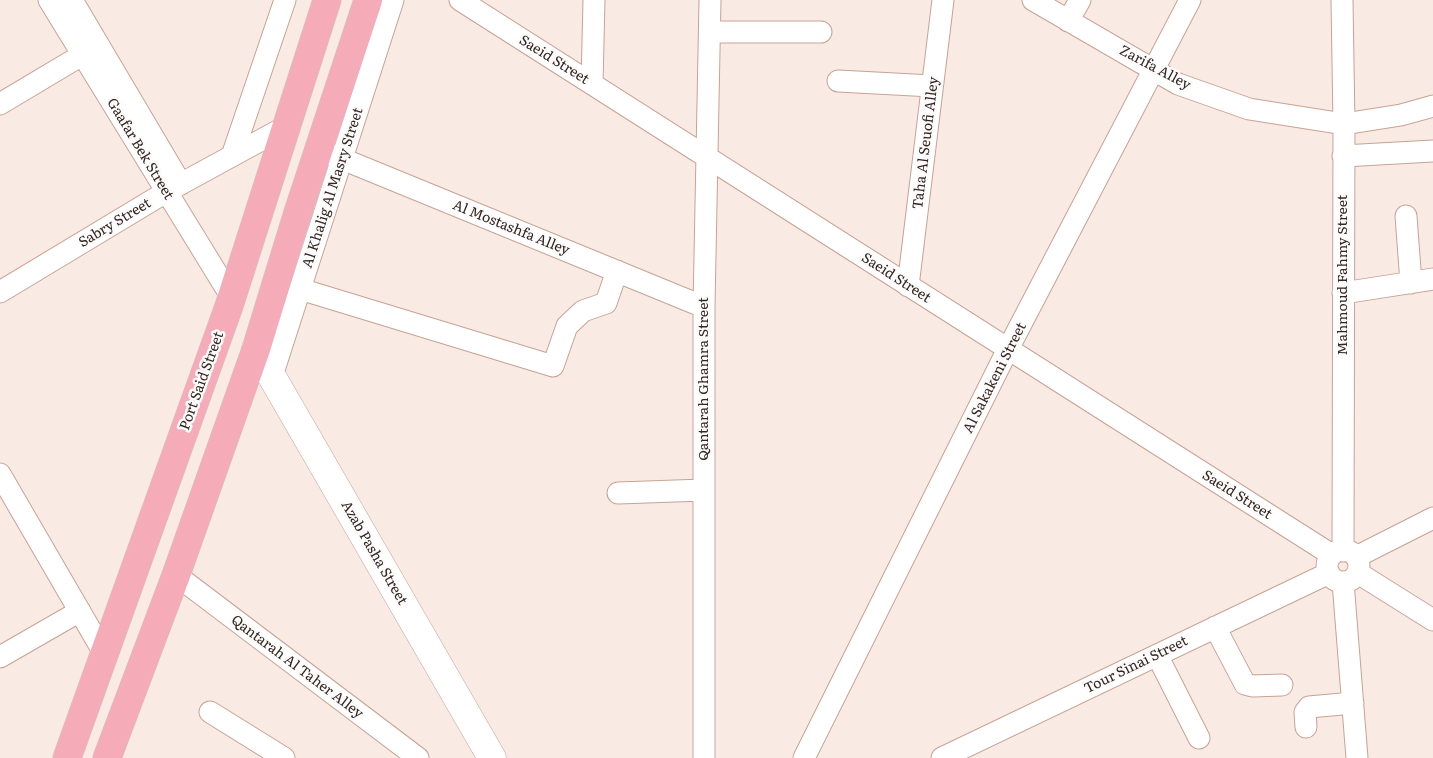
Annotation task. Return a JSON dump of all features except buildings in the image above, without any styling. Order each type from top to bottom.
[{"type":"main road","name":"Port Said Street","points":[[67,758],[232,298],[327,0]]},
{"type":"main road","points":[[107,758],[176,575],[256,349],[330,153],[376,1]]},
{"type":"main road","name":"Azab Pasha Street","points":[[256,349],[492,758]]},
{"type":"street","name":"Gaafar Bek Street","points":[[49,0],[82,55],[173,188]]},
{"type":"street","name":"Gaafar Bek Street","points":[[72,0],[232,298]]},
{"type":"street","points":[[232,156],[285,0]]},
{"type":"street","name":"Saeid Street","points":[[460,0],[1343,565],[1433,620]]},
{"type":"street","points":[[592,84],[594,0]]},
{"type":"street","name":"Qantarah Ghamra Street","points":[[704,758],[704,307],[710,0]]},
{"type":"street","name":"Taha Al Seuofi Alley","points":[[908,286],[943,0]]},
{"type":"street","name":"Zarifa Alley","points":[[1033,0],[1178,84],[1249,109],[1344,124],[1401,115],[1433,106]]},
{"type":"street","points":[[1068,21],[1080,0]]},
{"type":"street","name":"Al Sakakeni Street","points":[[804,758],[1008,349],[1190,0]]},
{"type":"street","name":"Mahmoud Fahmy Street","points":[[1342,0],[1344,124],[1343,565],[1357,758]]},
{"type":"street","points":[[710,32],[821,32]]},
{"type":"street","points":[[0,104],[82,55]]},
{"type":"street","points":[[838,81],[932,86]]},
{"type":"street","name":"Sabry Street","points":[[0,292],[173,188],[285,127]]},
{"type":"street","points":[[1343,156],[1433,151]]},
{"type":"street","name":"Al Mostashfa Alley","points":[[330,153],[704,307]]},
{"type":"street","name":"Al Khalig Al Masry Street","points":[[272,376],[300,289],[330,153]]},
{"type":"street","points":[[1406,216],[1411,283]]},
{"type":"street","points":[[300,289],[553,366],[568,326],[583,311],[606,303],[617,271]]},
{"type":"street","points":[[1343,293],[1433,279]]},
{"type":"street","points":[[2,480],[104,653]]},
{"type":"street","points":[[618,493],[704,490]]},
{"type":"street","name":"Tour Sinai Street","points":[[942,758],[1343,565],[1433,518]]},
{"type":"street","name":"Qantarah Al Taher Alley","points":[[176,575],[418,758]]},
{"type":"street","points":[[0,657],[80,611]]},
{"type":"street","points":[[1215,627],[1245,684],[1254,686],[1282,684]]},
{"type":"street","points":[[1157,655],[1199,738]]},
{"type":"street","points":[[1306,726],[1305,712],[1309,706],[1353,703]]},
{"type":"street","points":[[210,712],[284,758]]}]
